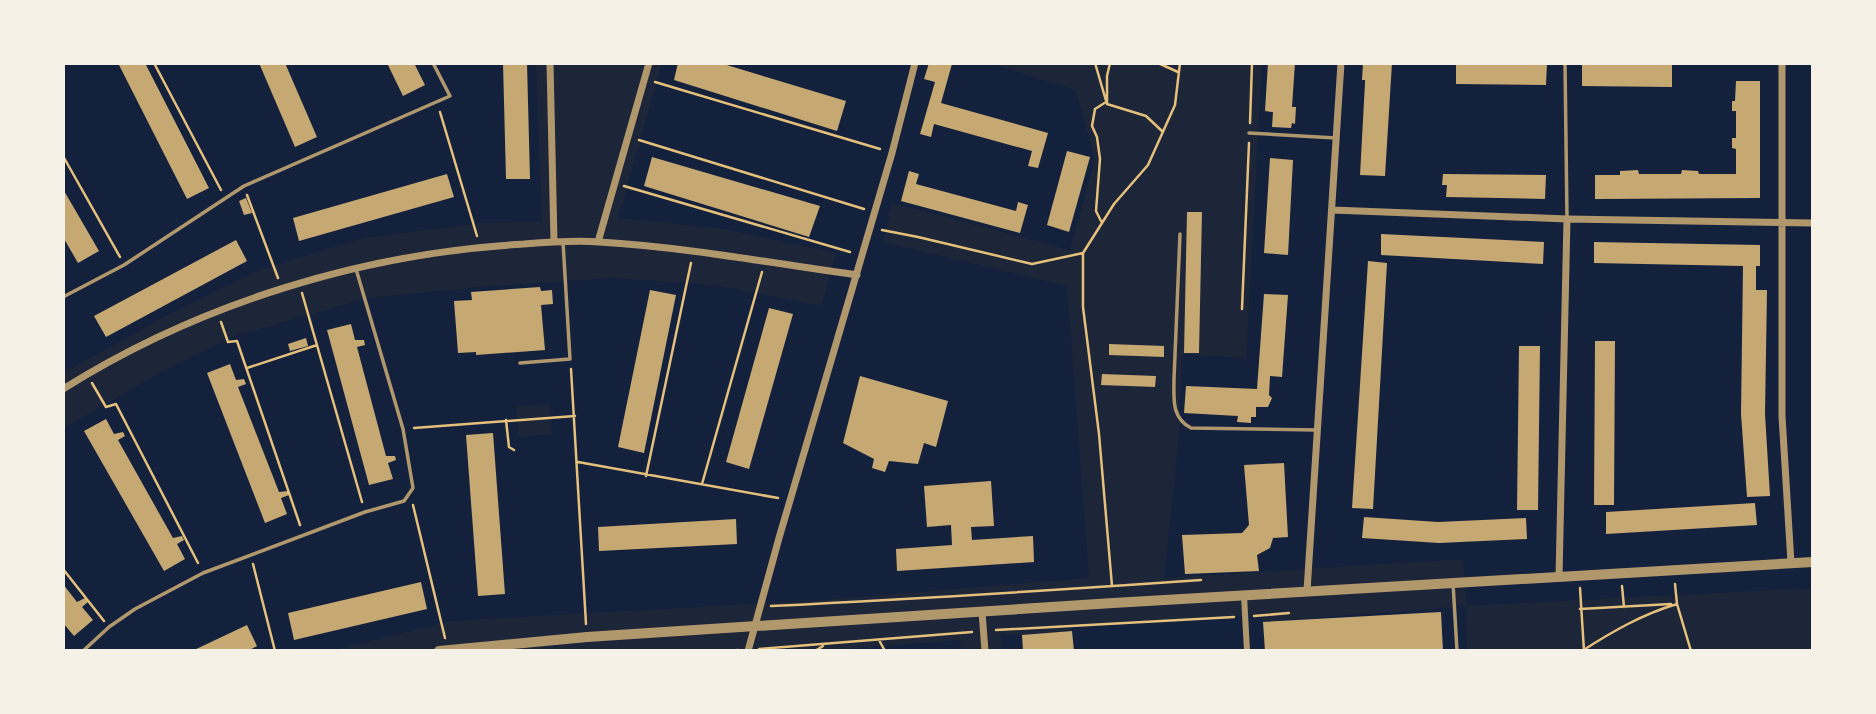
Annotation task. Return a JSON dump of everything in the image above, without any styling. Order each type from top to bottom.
[{"type":"street","points":[[550,63],[558,242]]},
{"type":"street","points":[[598,242],[649,63]]},
{"type":"street","points":[[748,650],[892,153],[915,63]]},
{"type":"street","points":[[1307,591],[1340,63]]},
{"type":"street","points":[[1782,63],[1783,416],[1791,563]]},
{"type":"street","points":[[1332,210],[1567,219],[1813,223]]},
{"type":"street","points":[[1559,576],[1567,219]]},
{"type":"street","points":[[63,389],[86,374],[217,312],[299,284],[439,251],[480,246],[598,242],[857,275]]},
{"type":"street","points":[[439,651],[587,638],[1244,595],[1813,562]]},
{"type":"street","points":[[1244,595],[1247,651]]},
{"type":"street","points":[[982,612],[985,651]]},
{"type":"lane","points":[[63,297],[124,265],[244,186],[450,96],[433,63]]},
{"type":"lane","points":[[1565,63],[1567,219]]},
{"type":"lane","points":[[1249,133],[1336,138]]},
{"type":"lane","points":[[1181,234],[1174,390],[1178,418],[1191,428],[1317,430]]},
{"type":"lane","points":[[520,363],[570,359],[558,242]]},
{"type":"lane","points":[[83,651],[108,627],[135,608],[203,573],[365,512],[404,501],[407,497],[413,488],[403,429],[356,269]]},
{"type":"lane","points":[[1453,583],[1457,651]]},
{"type":"path","points":[[154,63],[224,197]]},
{"type":"path","points":[[1095,63],[1106,103]]},
{"type":"path","points":[[1106,103],[1110,63]]},
{"type":"path","points":[[1158,63],[1179,72]]},
{"type":"path","points":[[1112,586],[1099,434],[1083,307],[1083,253],[1114,204],[1148,165],[1175,105],[1180,63]]},
{"type":"path","points":[[1242,309],[1252,63]]},
{"type":"path","points":[[645,79],[892,153]]},
{"type":"path","points":[[437,102],[480,246]]},
{"type":"path","points":[[1102,223],[1096,211],[1100,159],[1097,137],[1092,126],[1095,108],[1106,103],[1146,116],[1163,132]]},
{"type":"path","points":[[629,137],[875,212]]},
{"type":"path","points":[[63,156],[124,265]]},
{"type":"path","points":[[614,183],[862,256]]},
{"type":"path","points":[[244,186],[282,289]]},
{"type":"path","points":[[870,228],[1032,264],[1083,253]]},
{"type":"path","points":[[646,476],[693,253]]},
{"type":"path","points":[[702,484],[764,262]]},
{"type":"path","points":[[299,284],[365,512]]},
{"type":"path","points":[[217,312],[228,342],[237,341],[304,534]]},
{"type":"path","points":[[247,369],[317,345]]},
{"type":"path","points":[[570,359],[587,638]]},
{"type":"path","points":[[86,374],[106,407],[116,404],[203,573]]},
{"type":"path","points":[[403,429],[575,416]]},
{"type":"path","points":[[506,420],[509,447],[514,450]]},
{"type":"path","points":[[578,462],[790,501]]},
{"type":"path","points":[[407,497],[412,502],[444,630],[446,650]]},
{"type":"path","points":[[251,554],[275,651]]},
{"type":"path","points":[[63,569],[108,627]]},
{"type":"path","points":[[1673,570],[1677,604],[1691,651]]},
{"type":"path","points":[[1580,575],[1583,651],[1625,624],[1652,611],[1677,604]]},
{"type":"path","points":[[760,607],[979,596],[1201,580]]},
{"type":"path","points":[[1622,586],[1624,607]]},
{"type":"path","points":[[1580,610],[1677,604]]},
{"type":"path","points":[[748,650],[984,631],[1289,613]]},
{"type":"path","points":[[879,640],[885,651]]},
{"type":"path","points":[[815,651],[826,644]]},
{"type":"shaded area","points":[[536,63],[662,63],[618,218],[724,229],[836,253],[822,306],[715,285],[612,278],[368,298],[232,337],[161,372],[63,429],[63,373],[166,316],[257,271],[363,238],[480,223],[542,222]]},
{"type":"shaded area","points":[[989,63],[1262,63],[1246,358],[1182,354],[1178,448],[1164,578],[1463,559],[1467,606],[1813,588],[1813,651],[1467,651],[1466,606],[1263,622],[1262,615],[1072,627],[1072,631],[1001,634],[1002,651],[961,651],[960,640],[821,651],[330,651],[451,621],[821,600],[1089,578],[1067,286],[883,242],[892,203],[1070,250],[1095,159],[1075,90]]},
{"type":"shaded area","points":[[549,404],[552,434],[519,437],[516,407]]},
{"type":"building","points":[[118,63],[145,63],[209,188],[187,199]]},
{"type":"building","points":[[259,63],[285,63],[317,137],[295,147]]},
{"type":"building","points":[[387,63],[414,63],[425,85],[403,96]]},
{"type":"building","points":[[503,63],[527,63],[530,179],[506,179]]},
{"type":"building","points":[[678,63],[720,63],[846,101],[837,131],[674,80]]},
{"type":"building","points":[[929,63],[952,64],[941,103],[1048,133],[1038,168],[1028,166],[1032,151],[934,124],[931,137],[920,134],[935,82],[924,79]]},
{"type":"building","points":[[1268,63],[1295,63],[1292,107],[1296,107],[1295,124],[1292,123],[1291,128],[1272,127],[1273,112],[1265,111]]},
{"type":"building","points":[[1363,63],[1392,63],[1385,176],[1360,175],[1365,83],[1365,80],[1362,80]]},
{"type":"building","points":[[1456,63],[1547,63],[1546,85],[1456,84]]},
{"type":"building","points":[[1582,63],[1672,63],[1672,87],[1582,86]]},
{"type":"building","points":[[1736,81],[1760,81],[1760,198],[1595,199],[1595,175],[1620,175],[1620,171],[1638,170],[1639,174],[1681,174],[1682,170],[1698,171],[1699,174],[1736,174],[1736,149],[1732,148],[1732,138],[1736,138],[1736,111],[1732,111],[1732,101],[1735,101]]},
{"type":"building","points":[[1067,151],[1090,157],[1069,232],[1047,225]]},
{"type":"building","points":[[652,157],[820,206],[809,237],[644,186]]},
{"type":"building","points":[[1270,158],[1293,160],[1288,255],[1264,253]]},
{"type":"building","points":[[909,171],[919,174],[916,184],[1016,211],[1018,202],[1028,205],[1020,233],[901,201]]},
{"type":"building","points":[[447,174],[454,197],[299,241],[293,218]]},
{"type":"building","points":[[1443,174],[1546,175],[1545,199],[1446,197],[1447,185],[1442,185]]},
{"type":"building","points":[[63,189],[99,251],[78,263],[63,237]]},
{"type":"building","points":[[246,198],[252,213],[244,215],[239,201]]},
{"type":"building","points":[[1187,212],[1202,212],[1199,353],[1184,353]]},
{"type":"building","points":[[1381,234],[1544,242],[1543,264],[1381,255]]},
{"type":"building","points":[[236,240],[247,261],[106,337],[94,316]]},
{"type":"building","points":[[1594,242],[1760,245],[1760,266],[1756,266],[1756,290],[1767,290],[1765,414],[1770,496],[1747,497],[1741,414],[1743,266],[1594,263]]},
{"type":"building","points":[[1368,261],[1387,263],[1373,509],[1352,508]]},
{"type":"building","points":[[540,287],[541,291],[552,290],[553,304],[541,305],[545,350],[476,355],[476,352],[458,353],[454,301],[472,300],[471,292]]},
{"type":"building","points":[[650,290],[676,295],[644,453],[618,447]]},
{"type":"building","points":[[1264,294],[1288,295],[1282,377],[1270,376],[1269,395],[1272,398],[1268,407],[1256,407],[1256,417],[1251,417],[1251,423],[1237,422],[1238,416],[1184,413],[1186,386],[1257,389]]},
{"type":"building","points":[[769,308],[793,314],[749,469],[726,462]]},
{"type":"building","points":[[351,324],[355,340],[364,340],[365,345],[357,347],[386,456],[395,456],[396,460],[388,463],[393,479],[369,485],[327,330]]},
{"type":"building","points":[[306,338],[308,346],[290,351],[288,344]]},
{"type":"building","points":[[1595,341],[1615,341],[1614,505],[1594,505]]},
{"type":"building","points":[[1109,344],[1164,346],[1164,357],[1109,355]]},
{"type":"building","points":[[1519,346],[1540,346],[1538,510],[1517,510]]},
{"type":"building","points":[[230,364],[236,380],[244,379],[246,384],[238,387],[279,492],[288,491],[289,495],[281,498],[287,514],[265,523],[207,373]]},
{"type":"building","points":[[1102,374],[1156,376],[1155,387],[1101,385]]},
{"type":"building","points":[[860,376],[948,401],[936,447],[924,443],[918,464],[889,461],[885,472],[872,468],[874,459],[843,443]]},
{"type":"building","points":[[106,419],[114,434],[123,432],[125,436],[118,440],[173,538],[182,536],[184,540],[177,544],[185,559],[164,571],[84,431]]},
{"type":"building","points":[[493,433],[505,594],[478,596],[466,435]]},
{"type":"building","points":[[1284,463],[1288,537],[1273,538],[1270,548],[1257,555],[1259,571],[1185,574],[1182,535],[1242,533],[1249,525],[1244,465]]},
{"type":"building","points":[[991,481],[994,526],[971,527],[972,540],[1033,536],[1034,562],[897,571],[896,549],[952,545],[951,525],[927,527],[924,486]]},
{"type":"building","points":[[1755,503],[1757,525],[1606,534],[1606,512]]},
{"type":"building","points":[[1364,517],[1438,522],[1526,518],[1527,539],[1439,543],[1362,538]]},
{"type":"building","points":[[736,519],[737,544],[599,551],[598,527]]},
{"type":"building","points":[[421,582],[427,609],[294,640],[288,613]]},
{"type":"building","points":[[63,584],[77,602],[85,598],[88,602],[82,607],[93,620],[74,636],[63,623]]},
{"type":"building","points":[[1441,612],[1443,651],[1265,651],[1263,622]]},
{"type":"building","points":[[247,625],[257,646],[248,651],[192,651]]},
{"type":"building","points":[[1072,631],[1074,651],[1023,651],[1022,635]]}]
